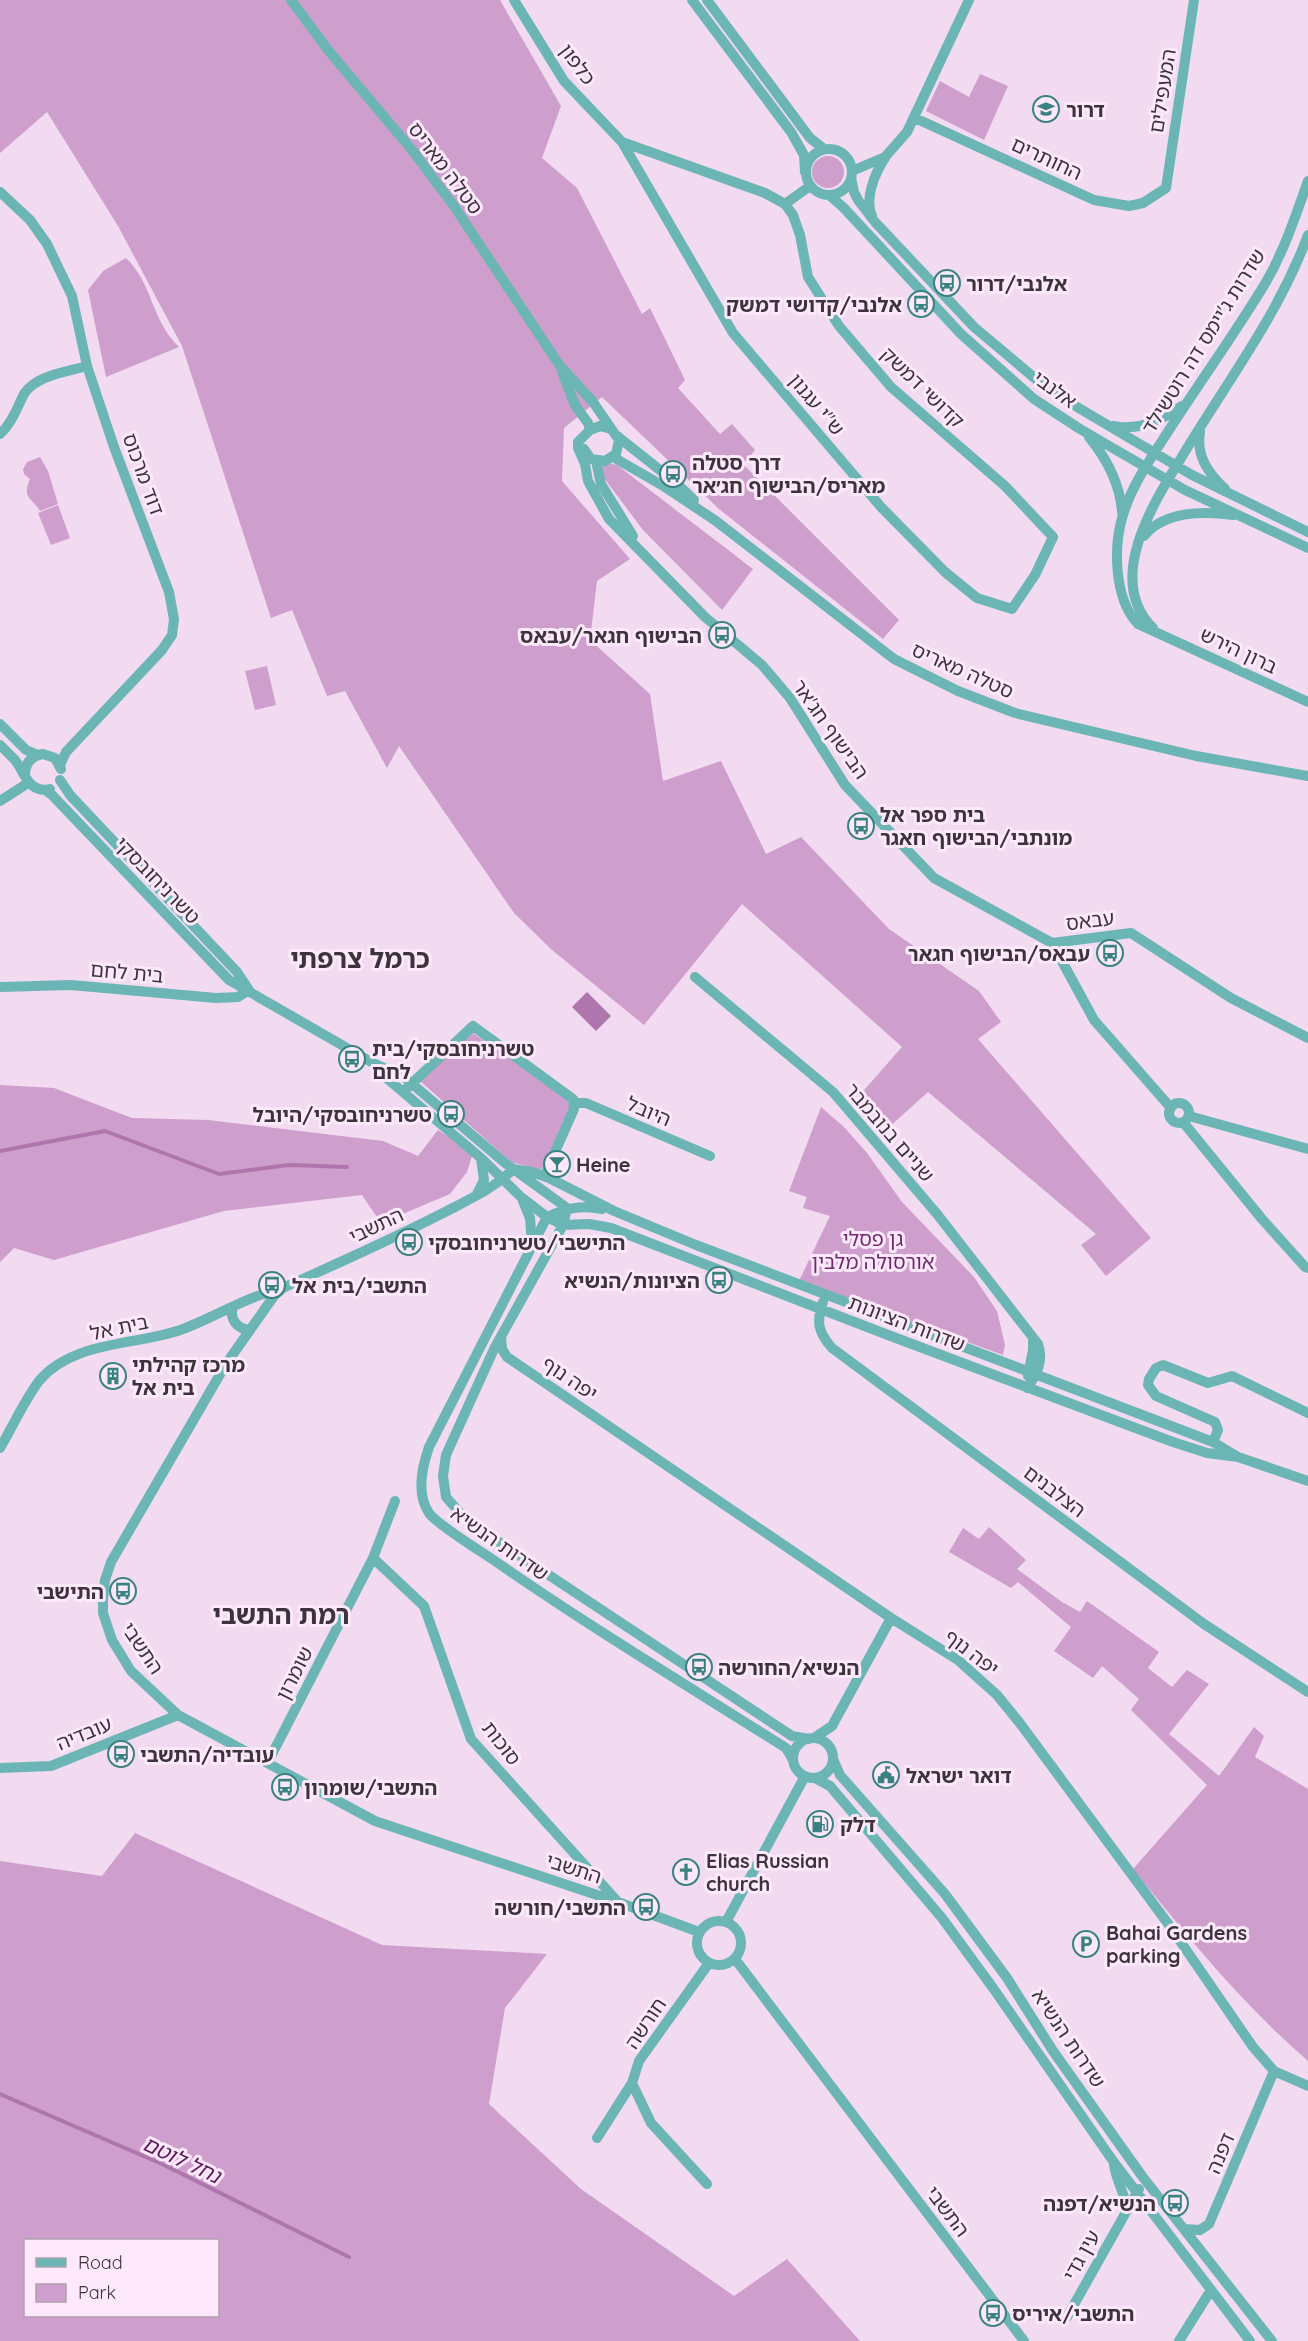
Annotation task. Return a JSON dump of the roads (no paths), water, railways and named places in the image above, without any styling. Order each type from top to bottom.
[{"type":"street","name":"סטלה מאריס","points":[[291,0],[327,50],[412,150],[454,206],[560,366],[592,402],[614,433],[675,482],[716,521]]},
{"type":"street","name":"כלפון","points":[[514,0],[564,81],[622,142]]},
{"type":"street","points":[[692,0],[791,132],[804,155],[805,172],[809,184],[819,193],[829,195],[845,189],[852,174],[850,161],[843,153],[834,149],[824,149],[813,155],[806,165],[805,172]]},
{"type":"street","points":[[707,0],[810,138],[824,149]]},
{"type":"street","points":[[875,222],[870,212],[869,197],[879,168],[915,118],[969,0]]},
{"type":"street","name":"המעפילים","points":[[1166,188],[1194,0]]},
{"type":"street","name":"החותרים","points":[[915,118],[1094,200],[1129,206],[1143,203],[1166,188]]},
{"type":"street","points":[[622,142],[765,193],[785,204],[810,186],[809,184]]},
{"type":"street","name":"ש\"י עגנון","points":[[622,142],[733,333],[881,507],[945,572],[977,598],[1012,609],[1035,575]]},
{"type":"street","points":[[852,174],[885,157]]},
{"type":"street","name":"אלנבי","points":[[852,174],[854,192],[858,201],[875,222],[974,327],[1019,367],[1050,391],[1176,466],[1308,532]]},
{"type":"street","name":"שדרות ג'יימס דה רוטשילד","points":[[1154,453],[1266,281],[1289,235],[1308,181]]},
{"type":"street","name":"דוד מרכוס","points":[[0,192],[30,220],[47,244],[72,296],[87,366],[114,447],[169,592],[174,619],[172,635],[162,650],[66,752],[60,765]]},
{"type":"street","name":"אלנבי","points":[[829,195],[962,334],[1034,399],[1167,480],[1308,548]]},
{"type":"street","name":"קדושי דמשק","points":[[785,204],[797,224],[808,277],[839,326],[891,387],[1005,486],[1053,537],[1035,575]]},
{"type":"street","name":"שדרות ג'יימס דה רוטשילד","points":[[1176,466],[1263,328],[1299,260],[1308,235]]},
{"type":"street","points":[[0,434],[9,424],[33,384],[87,366]]},
{"type":"street","name":"סטלה מאריס","points":[[560,366],[571,397],[588,423],[588,432]]},
{"type":"street","points":[[1104,424],[1139,427],[1162,419],[1187,403]]},
{"type":"street","points":[[1203,423],[1198,443],[1200,455],[1214,478],[1240,499]]},
{"type":"street","points":[[600,426],[614,433],[619,445],[613,457],[605,461],[596,461],[584,450],[583,445],[588,432],[600,426]]},
{"type":"street","points":[[1080,429],[1098,448],[1114,477],[1122,516]]},
{"type":"street","name":"הבישוף חג'אר","points":[[588,432],[578,442],[578,448],[590,485],[609,519],[705,617],[762,665],[790,698],[845,785],[934,878],[1052,943]]},
{"type":"street","name":"ברון הירש","points":[[1154,453],[1122,516],[1118,544],[1122,594],[1131,617],[1138,624],[1308,702]]},
{"type":"street","name":"סטלה מאריס","points":[[613,457],[665,487],[716,521],[894,659],[958,691],[1015,713],[1197,756],[1308,776]]},
{"type":"street","name":"הבישוף חג'אר","points":[[596,461],[601,484],[650,561]]},
{"type":"street","points":[[1155,630],[1143,617],[1134,591],[1134,566],[1138,544],[1147,518],[1176,466]]},
{"type":"street","points":[[1138,544],[1150,529],[1178,516],[1211,513],[1243,517]]},
{"type":"street","points":[[0,724],[26,750],[38,755],[51,756],[66,752]]},
{"type":"street","points":[[0,746],[14,759],[33,787],[45,790],[54,787],[60,780],[60,765],[51,756]]},
{"type":"street","points":[[27,779],[27,765],[33,757],[38,755]]},
{"type":"street","points":[[0,801],[27,779]]},
{"type":"street","name":"טשרניחובסקי","points":[[60,780],[70,795],[237,972],[249,990]]},
{"type":"street","name":"טשרניחובסקי","points":[[45,790],[229,980],[373,1063],[396,1072],[411,1082],[513,1169],[549,1178],[614,1211]]},
{"type":"street","name":"עבאס","points":[[1171,1108],[1094,1020],[1052,943],[1131,933],[1231,998],[1308,1038]]},
{"type":"street","name":"שניים בנובמבר","points":[[695,976],[833,1092],[937,1215],[1032,1335],[1033,1372],[1027,1388]]},
{"type":"street","name":"בית לחם","points":[[0,987],[71,985],[216,998],[238,997],[249,990]]},
{"type":"street","points":[[407,1095],[407,1088],[411,1082],[473,1026],[569,1096],[574,1103],[574,1109],[547,1170],[549,1178]]},
{"type":"street","name":"טשרניחובסקי","points":[[373,1063],[384,1076],[481,1158],[521,1197],[547,1217],[563,1225]]},
{"type":"street","name":"היובל","points":[[574,1103],[586,1103],[710,1156]]},
{"type":"street","points":[[1308,1149],[1186,1119],[1173,1121],[1169,1115],[1176,1103],[1188,1108],[1186,1119],[1262,1219],[1308,1268]]},
{"type":"street","points":[[477,1195],[484,1180],[481,1158]]},
{"type":"street","points":[[513,1169],[567,1208]]},
{"type":"street","name":"התשבי","points":[[513,1169],[503,1180],[477,1195],[409,1230],[283,1288],[253,1325],[226,1364],[111,1562],[105,1580],[103,1613],[112,1640],[131,1671],[178,1715],[375,1821],[618,1902],[699,1932]]},
{"type":"street","points":[[521,1197],[531,1218],[531,1247]]},
{"type":"street","points":[[547,1217],[567,1208],[584,1207],[614,1211]]},
{"type":"street","name":"שדרות הנשיא","points":[[567,1208],[563,1225],[488,1361],[443,1465],[446,1497],[452,1505],[488,1534],[590,1603],[792,1736],[811,1738]]},
{"type":"street","name":"שדרות הציונות","points":[[614,1211],[825,1295],[1213,1442],[1238,1456]]},
{"type":"street","name":"שדרות הנשיא","points":[[547,1217],[429,1447],[425,1458],[422,1485],[430,1515],[552,1600],[786,1748],[793,1760]]},
{"type":"street","name":"שדרות הציונות","points":[[563,1225],[588,1224],[611,1228],[1027,1388],[1196,1449],[1238,1456],[1308,1480]]},
{"type":"street","name":"בית אל","points":[[0,1448],[38,1383],[54,1368],[86,1352],[162,1336],[283,1288]]},
{"type":"street","name":"הצלבנים","points":[[825,1295],[818,1328],[832,1348],[1196,1617],[1308,1692]]},
{"type":"street","points":[[233,1307],[232,1315],[235,1323],[241,1329],[253,1325],[254,1309],[247,1301]]},
{"type":"street","points":[[501,1336],[502,1349],[507,1357]]},
{"type":"street","points":[[488,1361],[496,1357],[507,1357]]},
{"type":"street","name":"יפה נוף","points":[[507,1357],[891,1618],[958,1660],[997,1695],[1169,1925],[1253,2047],[1274,2071],[1308,2086]]},
{"type":"street","points":[[1213,1442],[1218,1430],[1215,1422],[1156,1396],[1151,1391],[1149,1379],[1158,1366],[1168,1366],[1208,1383],[1232,1376],[1308,1413]]},
{"type":"street","name":"שומרון","points":[[268,1762],[373,1558],[395,1501]]},
{"type":"street","name":"סוכות","points":[[373,1558],[424,1606],[471,1739],[618,1902]]},
{"type":"street","points":[[810,1777],[797,1769],[793,1760],[797,1747],[831,1726],[891,1618]]},
{"type":"street","name":"עובדיה","points":[[0,1768],[51,1766],[178,1715]]},
{"type":"street","points":[[726,1922],[810,1777],[829,1770],[832,1754],[831,1726]]},
{"type":"street","points":[[811,1738],[824,1741],[832,1754]]},
{"type":"street","name":"שדרות הנשיא","points":[[832,1754],[840,1774],[945,1894],[1007,1978],[1053,2051],[1142,2176],[1272,2341]]},
{"type":"street","name":"שדרות הנשיא","points":[[810,1777],[830,1786],[942,1918],[1113,2162],[1250,2341]]},
{"type":"street","points":[[714,1921],[726,1922],[738,1931],[741,1938],[739,1953],[735,1959],[722,1965],[709,1963],[699,1953],[697,1946],[699,1932],[714,1921]]},
{"type":"street","name":"התשבי","points":[[735,1959],[1024,2341]]},
{"type":"street","name":"חורשה","points":[[597,2138],[632,2083],[639,2061],[709,1963]]},
{"type":"street","name":"דפנה","points":[[1184,2229],[1204,2228],[1212,2218],[1274,2071]]},
{"type":"street","points":[[632,2083],[651,2123],[707,2184]]},
{"type":"street","points":[[1113,2162],[1127,2211]]},
{"type":"street","name":"עין גדי","points":[[1067,2317],[1137,2193],[1142,2176]]},
{"type":"street","points":[[1179,2341],[1211,2290]]},
{"type":"waterway","points":[[0,1151],[105,1131],[219,1174],[289,1165],[347,1167]]},
{"type":"waterway","name":"נחל לוטם","points":[[0,2094],[162,2164],[349,2257]]},
{"type":"place","name":"דרור","points":[[1046,109]]},
{"type":"place","name":"אלנבי/דרור","points":[[947,283]]},
{"type":"place","name":"אלנבי/קדושי דמשק","points":[[921,304]]},
{"type":"place","name":"דרך סטלה מאריס/הבישוף חג׳אר","points":[[673,474]]},
{"type":"place","name":"הבישוף חגאר/עבאס","points":[[722,635]]},
{"type":"place","name":"בית ספר אל מונתבי/הבישוף חאגר","points":[[861,826]]},
{"type":"place","name":"עבאס/הבישוף חגאר","points":[[1110,953]]},
{"type":"place","name":"טשרניחובסקי/בית לחם","points":[[352,1059]]},
{"type":"place","name":"טשרניחובסקי/היובל","points":[[451,1114]]},
{"type":"place","name":"Heine","points":[[557,1164]]},
{"type":"place","name":"התישבי/טשרניחובסקי","points":[[409,1242]]},
{"type":"place","name":"הציונות/הנשיא","points":[[719,1280]]},
{"type":"place","name":"התשבי/בית אל","points":[[272,1285]]},
{"type":"place","name":"מרכז קהילתי בית אל","points":[[113,1376]]},
{"type":"place","name":"התישבי","points":[[123,1591]]},
{"type":"place","name":"הנשיא/החורשה","points":[[699,1667]]},
{"type":"place","name":"עובדיה/התשבי","points":[[121,1754]]},
{"type":"place","name":"דואר ישראל","points":[[886,1775]]},
{"type":"place","name":"התשבי/שומרון","points":[[285,1787]]},
{"type":"place","name":"דלק","points":[[820,1824]]},
{"type":"place","name":"Elias Russian church","points":[[686,1872]]},
{"type":"place","name":"התשבי/חורשה","points":[[646,1907]]},
{"type":"place","name":"Bahai Gardens parking","points":[[1086,1944]]},
{"type":"place","name":"הנשיא/דפנה","points":[[1175,2203]]},
{"type":"place","name":"התשבי/איריס","points":[[993,2313]]},
{"type":"district","name":"כרמל צרפתי","points":[[360,958]]},
{"type":"district","name":"רמת התשבי","points":[[281,1614]]},
{"type":"park label","name":"גן פסלי אורסולה מלבין","points":[[873,1250]]}]
